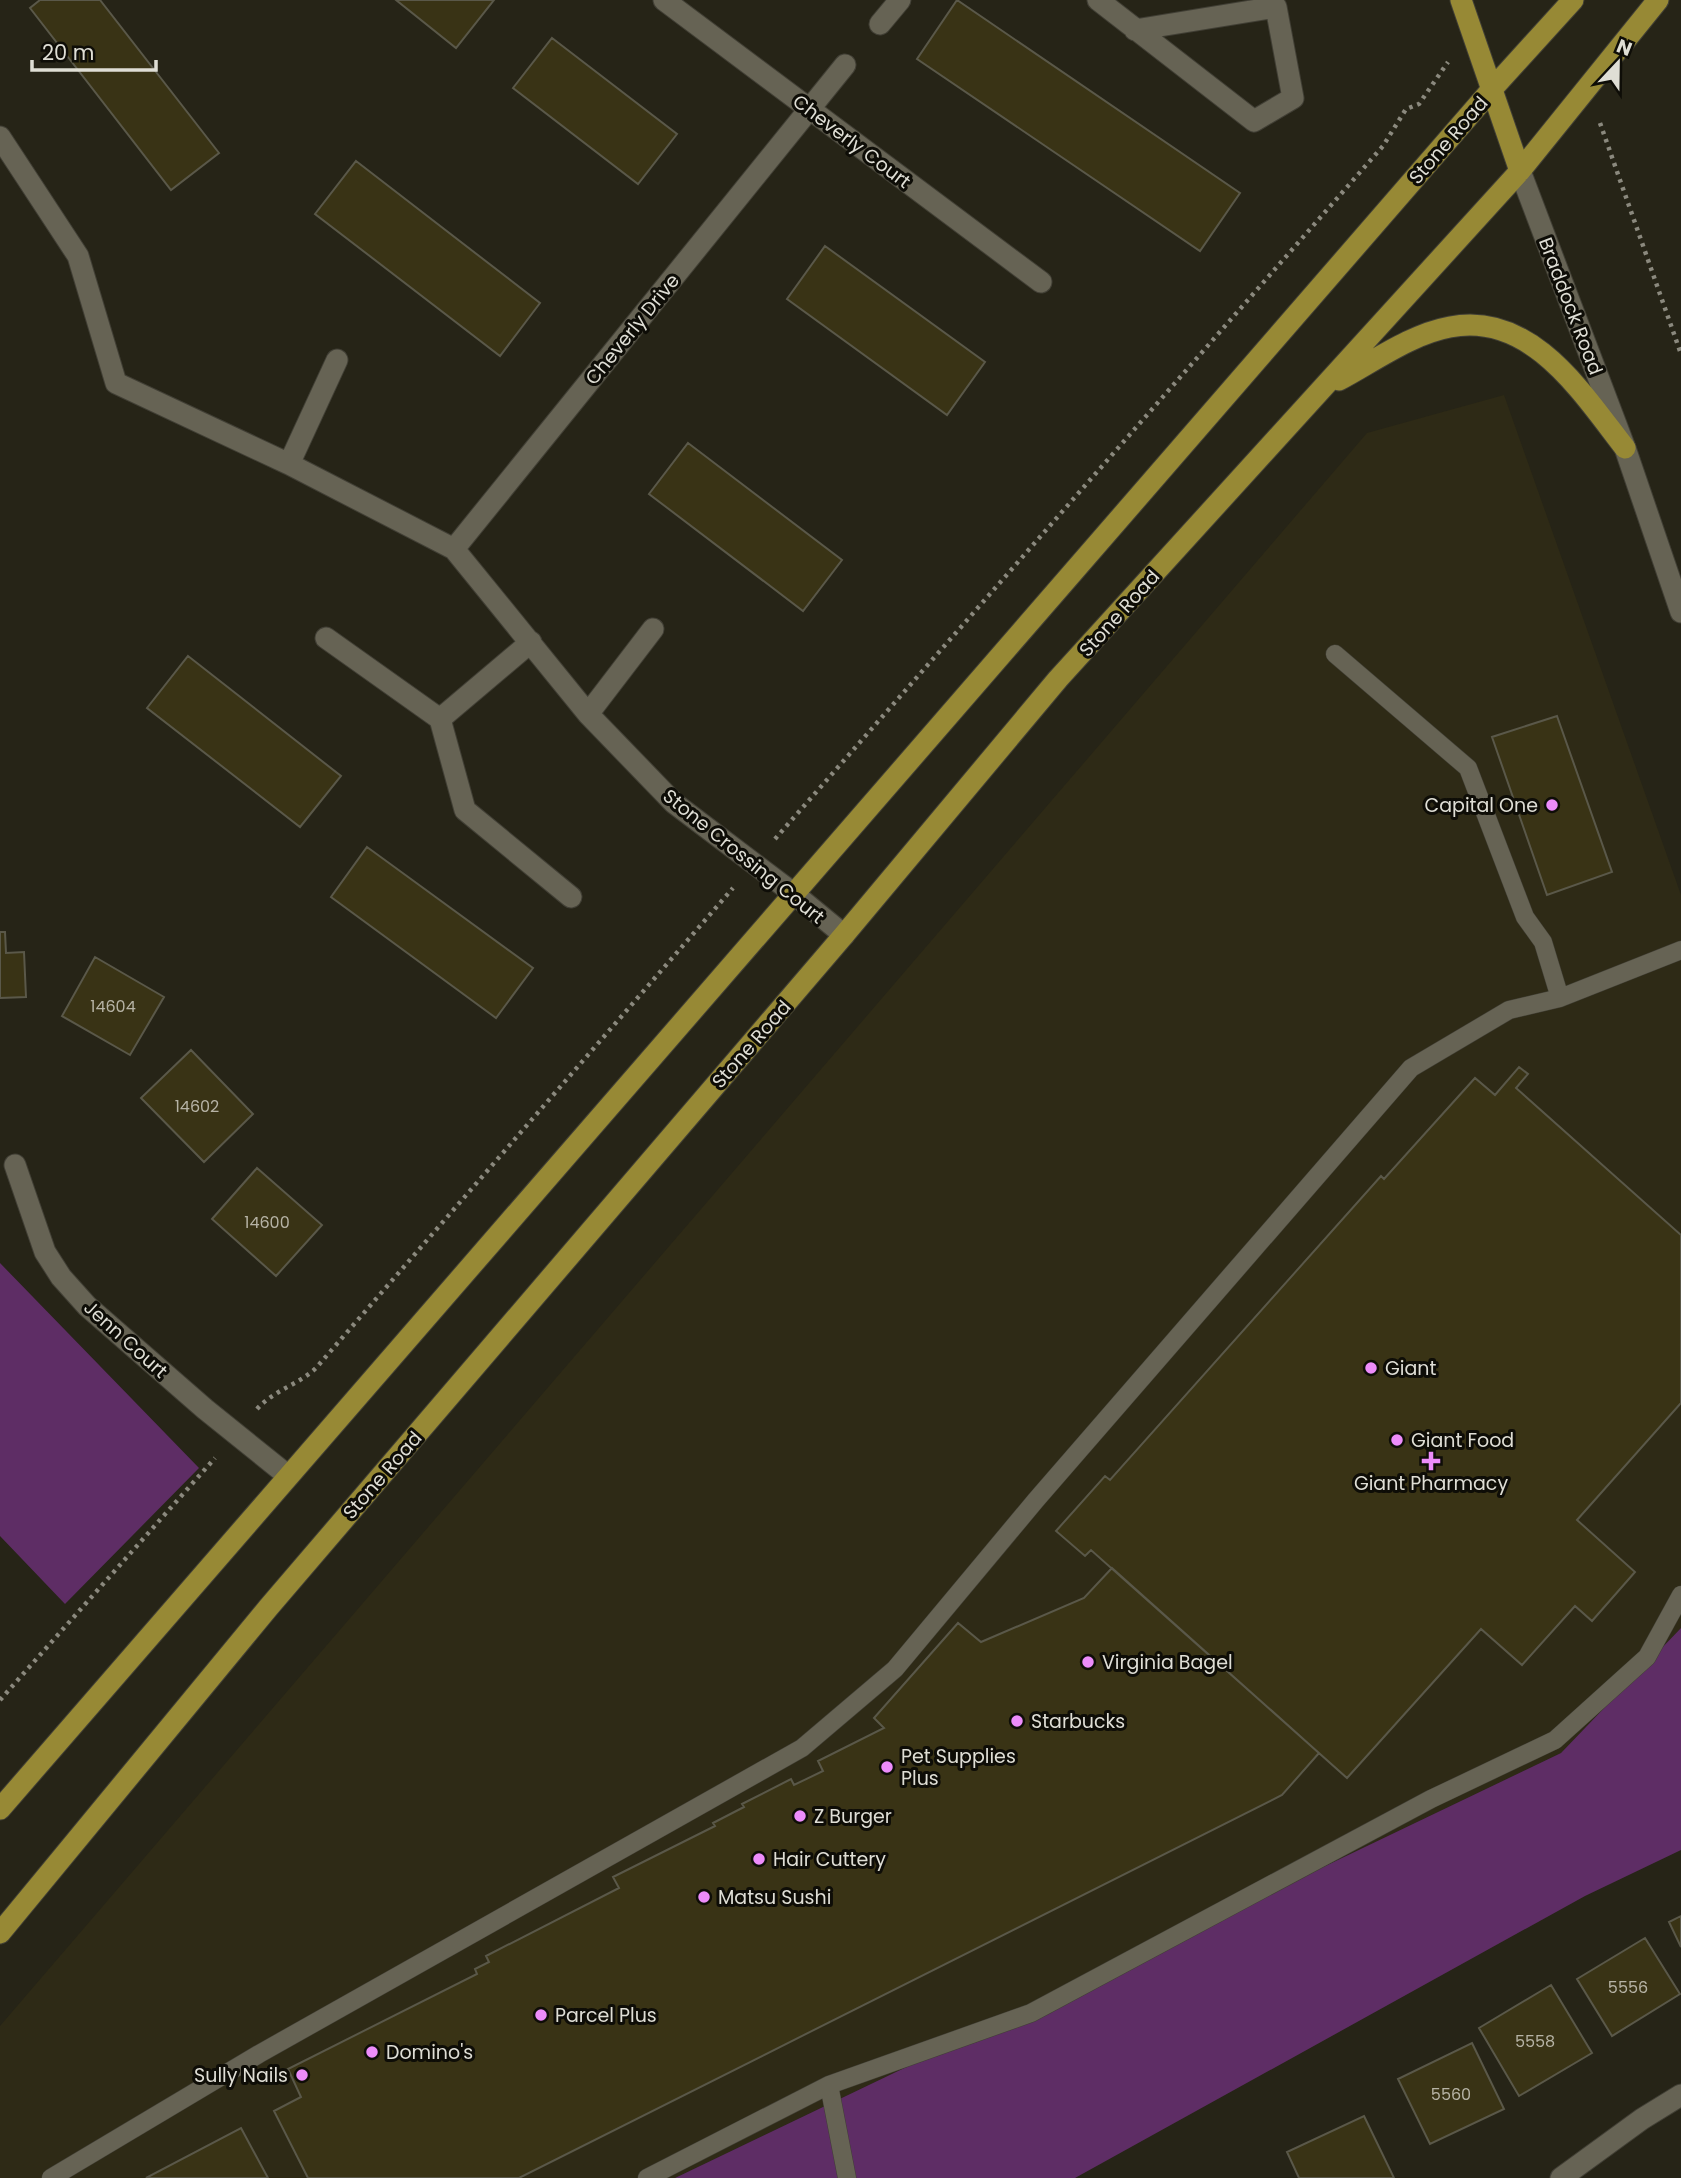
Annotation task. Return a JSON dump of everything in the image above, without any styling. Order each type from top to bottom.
[{"type":"main road","name":"Braddock Road","points":[[1461,0],[1520,171]]},
{"type":"main road","name":"Stone Road","points":[[0,1809],[793,893],[1493,88],[1573,0]]},
{"type":"main road","name":"Stone Road","points":[[0,1933],[268,1608],[844,936],[1058,679],[1520,171],[1658,0]]},
{"type":"main road","points":[[1324,388],[1421,336],[1450,327],[1499,328],[1543,353],[1577,386],[1625,448]]},
{"type":"street","name":"Cheverly Court","points":[[664,0],[1041,282]]},
{"type":"street","points":[[880,24],[901,0]]},
{"type":"street","points":[[1098,0],[1135,30],[1254,121],[1293,98],[1276,7],[1135,30]]},
{"type":"street","name":"Cheverly Drive","points":[[454,549],[845,65]]},
{"type":"street","name":"Stone Crossing Court","points":[[0,137],[78,256],[116,383],[289,464],[454,549],[588,714],[674,803],[793,893],[844,936]]},
{"type":"street","name":"Braddock Road","points":[[1520,171],[1625,448],[1681,612]]},
{"type":"street","points":[[289,464],[337,360]]},
{"type":"street","points":[[588,714],[653,629]]},
{"type":"street","points":[[327,638],[440,719],[465,810],[571,897]]},
{"type":"street","points":[[440,719],[531,642]]},
{"type":"street","name":"Jenn Court","points":[[15,1165],[45,1252],[61,1277],[87,1306],[205,1409],[287,1475]]},
{"type":"street","points":[[1561,2178],[1642,2119],[1681,2095]]},
{"type":"lane","points":[[1335,654],[1468,768],[1525,917],[1542,942],[1560,998]]},
{"type":"lane","points":[[51,2178],[259,2054],[802,1748],[895,1669],[1036,1500],[1411,1068],[1509,1010],[1560,998],[1681,950]]},
{"type":"lane","points":[[647,2178],[829,2085],[1031,2012],[1431,1799],[1555,1740],[1647,1657],[1681,1595]]},
{"type":"lane","points":[[829,2085],[847,2178]]},
{"type":"path","points":[[1590,87],[1606,146],[1681,354]]},
{"type":"shaded area","points":[[1504,395],[1681,895],[1681,1628],[1561,1753],[675,2178],[0,2178],[0,2026],[1367,433]]},
{"type":"shaded area","points":[[0,1263],[199,1468],[65,1604],[0,1536]]},
{"type":"shaded area","points":[[1681,1628],[1681,1850],[1585,1896],[1075,2178],[675,2178],[1561,1753]]},
{"type":"building","points":[[40,0],[100,0],[219,153],[171,190],[30,8]]},
{"type":"building","points":[[396,0],[494,0],[456,48]]},
{"type":"building","points":[[957,0],[1240,193],[1200,251],[917,59]]},
{"type":"building","points":[[552,38],[677,134],[638,184],[513,88]]},
{"type":"building","points":[[356,161],[540,303],[500,356],[315,214]]},
{"type":"building","points":[[825,246],[985,362],[947,415],[787,299]]},
{"type":"building","points":[[688,443],[842,560],[803,611],[649,494]]},
{"type":"building","points":[[188,656],[341,776],[300,827],[147,708]]},
{"type":"building","name":"Capital One","points":[[1557,716],[1612,872],[1547,895],[1492,737]]},
{"type":"building","points":[[367,847],[533,968],[496,1018],[331,897]]},
{"type":"building","points":[[0,932],[5,932],[6,953],[24,952],[26,997],[0,998]]},
{"type":"building","points":[[95,957],[164,997],[130,1055],[62,1016]]},
{"type":"building","points":[[191,1050],[253,1114],[204,1162],[141,1098]]},
{"type":"building","name":"Giant Food","points":[[1519,1067],[1528,1074],[1516,1088],[1681,1235],[1681,1403],[1577,1520],[1635,1572],[1592,1621],[1575,1606],[1522,1665],[1481,1629],[1347,1778],[1091,1550],[1085,1556],[1056,1531],[1105,1476],[1110,1480],[1381,1176],[1384,1179],[1475,1078],[1495,1095]]},
{"type":"building","points":[[257,1168],[322,1225],[276,1276],[212,1219]]},
{"type":"building","points":[[1112,1568],[1319,1753],[1282,1795],[519,2178],[308,2178],[274,2111],[301,2097],[288,2069],[477,1974],[475,1969],[489,1962],[486,1956],[619,1888],[613,1877],[715,1826],[713,1823],[744,1807],[742,1804],[791,1779],[794,1785],[823,1771],[818,1761],[884,1728],[874,1718],[958,1623],[981,1642],[1084,1598]]},
{"type":"building","points":[[1681,1916],[1681,1947],[1669,1922]]},
{"type":"building","points":[[1645,1938],[1680,1994],[1612,2036],[1577,1979]]},
{"type":"building","points":[[1551,1985],[1592,2053],[1519,2096],[1479,2028]]},
{"type":"building","points":[[1472,2043],[1504,2109],[1430,2144],[1398,2079]]},
{"type":"building","points":[[1364,2116],[1394,2178],[1299,2178],[1287,2152]]},
{"type":"building","points":[[241,2128],[268,2178],[146,2178]]},
{"type":"place","name":"Capital One","points":[[1552,805]]},
{"type":"place","name":"Giant","points":[[1371,1368]]},
{"type":"place","name":"Giant Food","points":[[1397,1440]]},
{"type":"place","name":"Giant Pharmacy","points":[[1431,1461]]},
{"type":"place","name":"Virginia Bagel","points":[[1088,1662]]},
{"type":"place","name":"Starbucks","points":[[1017,1721]]},
{"type":"place","name":"Pet Supplies Plus","points":[[887,1767]]},
{"type":"place","name":"Z Burger","points":[[800,1816]]},
{"type":"place","name":"Hair Cuttery","points":[[759,1859]]},
{"type":"place","name":"Matsu Sushi","points":[[704,1897]]},
{"type":"place","name":"Parcel Plus","points":[[541,2015]]},
{"type":"place","name":"Domino's","points":[[372,2052]]},
{"type":"place","name":"Sully Nails","points":[[302,2075]]}]
